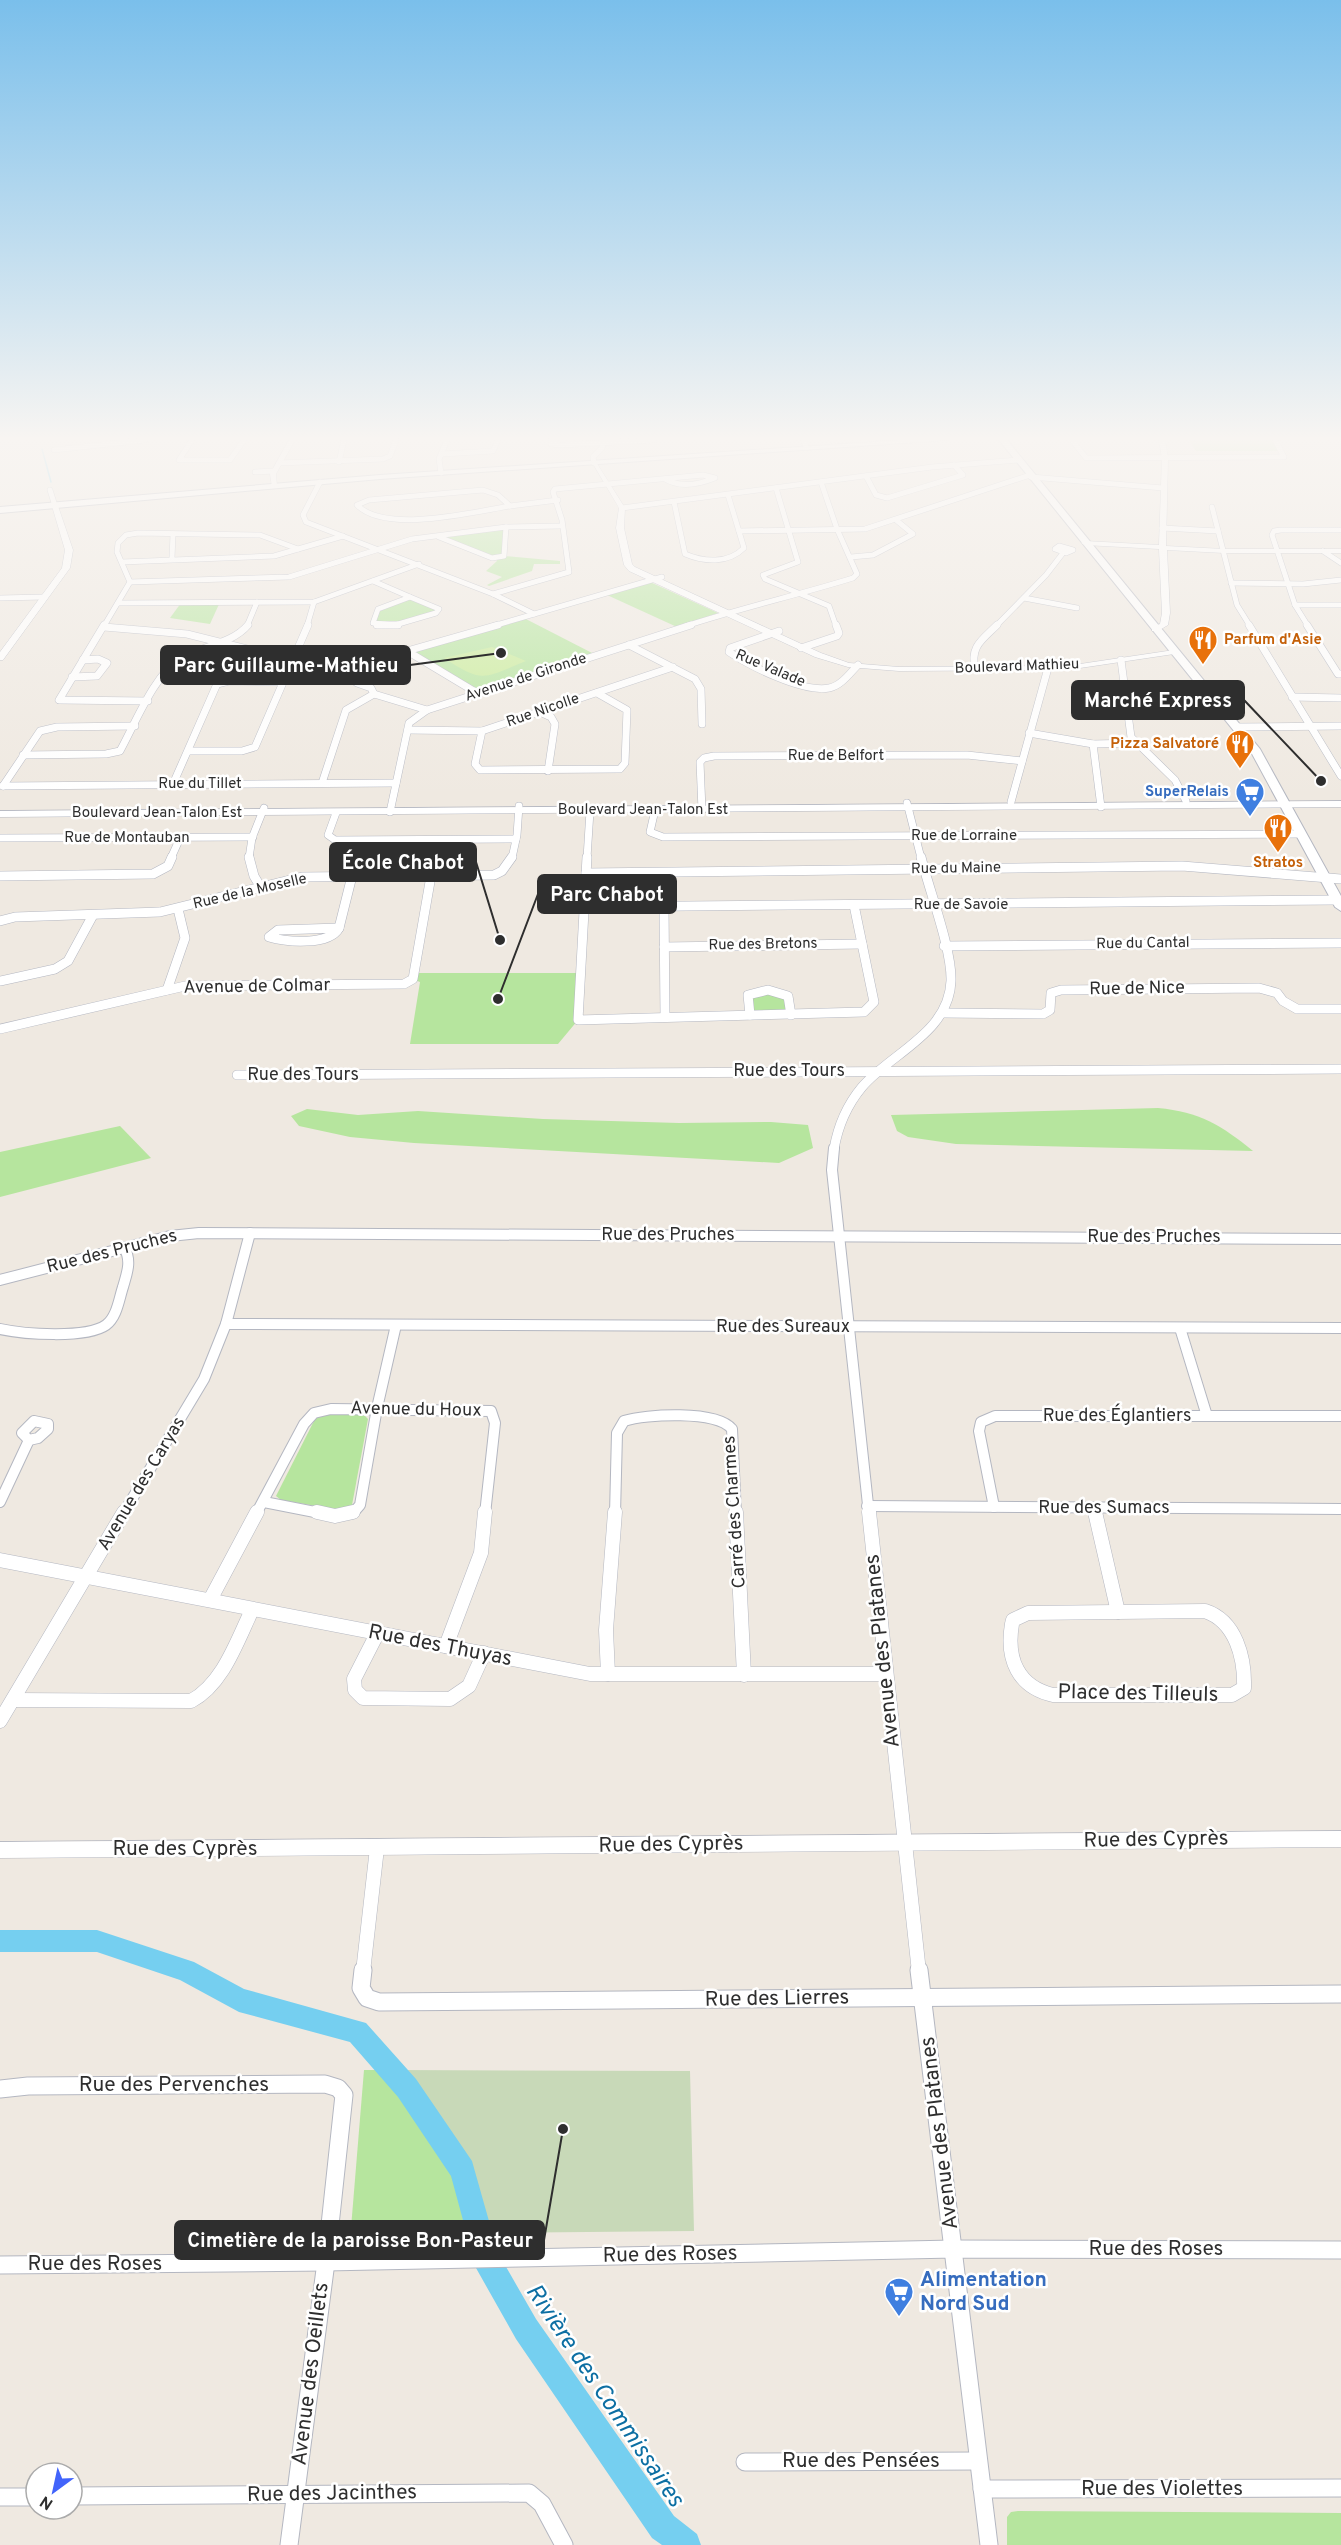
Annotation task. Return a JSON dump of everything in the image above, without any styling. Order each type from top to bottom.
[{"type":"main road","points":[[1098,559],[1256,751],[1339,904]]},
{"type":"street","points":[[0,658],[66,567],[69,559]]},
{"type":"street","points":[[121,559],[130,582]]},
{"type":"street","points":[[122,562],[162,559]]},
{"type":"street","points":[[130,582],[289,577],[346,559]]},
{"type":"street","points":[[406,559],[493,594],[534,614]]},
{"type":"street","points":[[493,594],[568,573],[566,559]]},
{"type":"street","points":[[797,559],[798,562],[763,575],[765,579],[829,606],[839,633],[806,646]]},
{"type":"street","name":"Avenue de Gironde","points":[[408,730],[412,719],[427,710],[729,612],[853,578],[857,574],[852,559]]},
{"type":"street","points":[[975,669],[972,656],[977,645],[1024,598],[1058,559]]},
{"type":"street","points":[[1155,628],[1164,625],[1166,613],[1163,559]]},
{"type":"street","points":[[1225,559],[1230,583],[1242,615],[1341,776]]},
{"type":"street","points":[[1281,559],[1295,605],[1340,674]]},
{"type":"street","name":"Boulevard Mathieu","points":[[627,560],[729,612]]},
{"type":"street","name":"Boulevard Mathieu","points":[[627,560],[632,569],[653,580],[806,646],[834,661],[899,669],[1048,668],[1174,652]]},
{"type":"street","points":[[118,603],[314,602],[419,564]]},
{"type":"street","points":[[104,627],[178,633],[248,650],[407,651],[662,577]]},
{"type":"street","points":[[1230,583],[1288,584],[1341,580]]},
{"type":"street","points":[[373,581],[412,596],[438,607],[439,610],[394,625],[374,624],[378,609],[412,596]]},
{"type":"street","points":[[130,582],[72,677],[60,701],[148,701]]},
{"type":"street","points":[[0,598],[44,597]]},
{"type":"street","points":[[1024,598],[1077,608]]},
{"type":"street","points":[[23,755],[112,754],[123,748],[165,670],[172,664],[246,628],[257,602]]},
{"type":"street","points":[[189,751],[252,749],[257,744],[312,615],[314,602]]},
{"type":"street","points":[[1295,605],[1341,605]]},
{"type":"street","points":[[1142,614],[1166,613]]},
{"type":"street","name":"Rue Valade","points":[[775,633],[730,648],[729,652],[782,677],[815,688],[834,686],[858,665]]},
{"type":"street","points":[[629,645],[689,674],[699,684],[702,724]]},
{"type":"street","points":[[407,651],[477,693]]},
{"type":"street","points":[[72,677],[97,676],[107,663],[98,659],[83,660]]},
{"type":"street","points":[[1120,660],[1128,730],[1137,743],[1175,780],[1186,801]]},
{"type":"street","name":"Rue Nicolle","points":[[408,730],[482,731],[674,667]]},
{"type":"street","points":[[1011,802],[1048,668]]},
{"type":"street","points":[[173,784],[217,684],[229,681],[282,682]]},
{"type":"street","points":[[357,683],[371,688],[374,694],[427,710]]},
{"type":"street","points":[[482,731],[475,764],[477,769],[615,771],[624,767],[627,710],[597,693]]},
{"type":"street","points":[[322,783],[343,714],[374,694]]},
{"type":"street","points":[[1292,697],[1341,698]]},
{"type":"street","points":[[540,712],[551,717],[555,724],[548,771]]},
{"type":"street","points":[[23,755],[37,733],[46,729],[135,726]]},
{"type":"street","points":[[1236,727],[1341,726]]},
{"type":"street","points":[[390,809],[408,730]]},
{"type":"street","points":[[1029,733],[1093,744],[1137,743]]},
{"type":"street","points":[[1093,744],[1101,805]]},
{"type":"street","name":"Rue du Tillet","points":[[23,755],[3,786],[396,783]]},
{"type":"street","name":"Rue de Belfort","points":[[702,806],[700,762],[704,758],[714,756],[967,755],[1022,761]]},
{"type":"street","name":"Boulevard Jean-Talon Est","points":[[907,806],[1011,802],[1101,805],[1186,801],[1284,802]]},
{"type":"street","points":[[1284,802],[1341,802]]},
{"type":"street","name":"Boulevard Jean-Talon Est","points":[[0,812],[1284,802]]},
{"type":"street","name":"Boulevard Jean-Talon Est","points":[[519,808],[590,811],[655,810],[702,806]]},
{"type":"street","name":"Avenue des Platanes","points":[[907,806],[945,946],[951,988],[943,1013],[930,1030],[879,1070],[849,1103],[838,1126],[833,1149],[837,1235],[904,1843],[989,2545]]},
{"type":"street","name":"Rue de la Moselle","points":[[0,921],[15,917],[139,914],[178,909],[302,877],[488,876],[499,873],[511,861],[519,808]]},
{"type":"street","name":"Boulevard Jean-Talon Est","points":[[263,810],[336,813],[390,809]]},
{"type":"street","points":[[260,886],[248,868],[248,853],[263,810]]},
{"type":"street","name":"Rue de Lorraine","points":[[655,810],[650,832],[657,836],[916,837],[1301,834]]},
{"type":"street","points":[[590,811],[578,1020],[858,1014],[869,1010],[874,1002],[854,904]]},
{"type":"street","points":[[336,813],[327,835],[335,840],[516,839]]},
{"type":"street","name":"Rue de Montauban","points":[[0,838],[254,837]]},
{"type":"street","points":[[0,876],[153,874],[168,866],[180,838]]},
{"type":"street","name":"Rue du Maine","points":[[586,873],[1182,866],[1341,879]]},
{"type":"street","points":[[339,928],[278,930],[269,937],[277,940],[322,939],[335,935],[339,928],[352,876]]},
{"type":"street","name":"Avenue de Colmar","points":[[0,1029],[167,990],[207,984],[397,985],[409,982],[412,979],[431,876]]},
{"type":"street","name":"Rue de Savoie","points":[[585,907],[854,904],[933,906],[1339,904]]},
{"type":"street","points":[[664,906],[665,1017]]},
{"type":"street","points":[[167,990],[185,938],[178,909]]},
{"type":"street","points":[[0,981],[34,975],[68,961],[93,915]]},
{"type":"street","name":"Rue du Cantal","points":[[945,946],[1341,943]]},
{"type":"street","name":"Rue des Bretons","points":[[664,947],[862,944]]},
{"type":"street","name":"Rue de Nice","points":[[943,1013],[1043,1014],[1050,1010],[1051,993],[1060,990],[1259,988],[1277,993],[1282,1002],[1291,1008],[1341,1009]]},
{"type":"street","points":[[750,1016],[748,995],[756,991],[786,994],[791,1015]]},
{"type":"street","name":"Rue des Tours","points":[[237,1075],[1341,1069]]},
{"type":"street","name":"Avenue des Caryas","points":[[0,1721],[204,1378],[226,1324],[250,1233]]},
{"type":"street","name":"Rue des Pruches","points":[[0,1280],[124,1247],[189,1234],[837,1235],[1341,1239]]},
{"type":"street","points":[[0,1329],[90,1331],[105,1326],[113,1316],[129,1269],[130,1257],[124,1247]]},
{"type":"street","name":"Rue des Sureaux","points":[[226,1324],[1341,1328]]},
{"type":"street","points":[[264,1502],[335,1516],[353,1513],[360,1505],[377,1408],[396,1325]]},
{"type":"street","points":[[1180,1329],[1207,1416]]},
{"type":"street","name":"Avenue du Houx","points":[[210,1600],[304,1424],[314,1413],[331,1409],[474,1408],[491,1412],[495,1417],[481,1553],[446,1646]]},
{"type":"street","name":"Carré des Charmes","points":[[608,1674],[606,1630],[615,1527],[617,1433],[624,1421],[639,1416],[710,1417],[727,1423],[732,1429],[744,1675]]},
{"type":"street","name":"Rue des Églantiers","points":[[994,1507],[979,1431],[981,1422],[986,1418],[1341,1416]]},
{"type":"street","points":[[0,1502],[29,1440]]},
{"type":"street","name":"Rue des Sumacs","points":[[867,1506],[1341,1509]]},
{"type":"street","points":[[1094,1508],[1118,1612]]},
{"type":"street","name":"Rue des Thuyas","points":[[0,1560],[590,1674],[885,1674]]},
{"type":"street","points":[[13,1700],[191,1701],[199,1699],[210,1688],[252,1610]]},
{"type":"street","name":"Place des Tilleuls","points":[[1205,1611],[1214,1614],[1232,1630],[1245,1679],[1244,1688],[1232,1695],[1053,1695],[1030,1688],[1021,1680],[1016,1672],[1010,1636],[1013,1620],[1028,1613],[1118,1612],[1205,1611]]},
{"type":"street","points":[[377,1634],[354,1678],[353,1686],[363,1698],[450,1699],[469,1686],[484,1653]]},
{"type":"street","name":"Rue des Cyprès","points":[[0,1850],[1341,1839]]},
{"type":"street","name":"Rue des Lierres","points":[[377,1848],[361,1988],[367,1998],[379,2002],[1341,1994]]},
{"type":"street","name":"Rue des Pervenches","points":[[0,2090],[28,2086],[325,2084],[338,2088],[344,2095]]},
{"type":"street","name":"Avenue des Oeillets","points":[[289,2545],[326,2262],[344,2095]]},
{"type":"street","name":"Rue des Roses","points":[[0,2265],[326,2262],[954,2249],[1341,2250]]},
{"type":"street","name":"Rue des Pensées","points":[[745,2462],[977,2460]]},
{"type":"street","name":"Rue des Violettes","points":[[982,2489],[1341,2488]]},
{"type":"street","name":"Rue des Jacinthes","points":[[84,2496],[529,2493],[542,2504],[564,2545]]},
{"type":"street","points":[[0,2497],[24,2497]]},
{"type":"green space","points":[[496,559],[535,559],[560,561],[560,564],[534,564],[532,571],[489,586],[487,585],[502,577],[486,571],[497,561]]},
{"type":"green space","points":[[650,582],[718,613],[677,627],[607,595]]},
{"type":"green space","points":[[412,596],[438,607],[436,613],[379,626],[374,616],[377,610]]},
{"type":"green space","points":[[220,602],[210,624],[170,618],[181,603]]},
{"type":"green space","points":[[522,617],[596,655],[477,693],[407,651]]},
{"type":"green space","points":[[492,647],[526,661],[484,676],[467,672],[444,658]]},
{"type":"green space","points":[[419,973],[579,973],[578,1020],[558,1044],[410,1044],[420,982],[412,979],[412,975]]},
{"type":"green space","points":[[782,992],[791,1015],[750,1015],[751,993]]},
{"type":"green space","points":[[1158,1108],[1186,1113],[1209,1121],[1253,1151],[956,1144],[908,1137],[897,1131],[891,1115]]},
{"type":"green space","points":[[307,1109],[358,1115],[418,1111],[543,1119],[679,1123],[771,1122],[808,1125],[813,1148],[779,1163],[414,1143],[350,1137],[299,1126],[291,1116]]},
{"type":"green space","points":[[120,1126],[151,1158],[0,1197],[0,1152]]},
{"type":"green space","points":[[363,1414],[368,1419],[352,1505],[340,1510],[281,1500],[276,1496],[315,1419],[322,1415]]},
{"type":"green space","points":[[364,2070],[393,2070],[463,2170],[478,2233],[358,2236],[351,2228]]},
{"type":"green space","points":[[393,2070],[690,2071],[694,2231],[478,2233],[463,2170]]},
{"type":"green space","points":[[1011,2512],[1341,2513],[1341,2545],[1007,2545],[1007,2517]]},
{"type":"waterway","name":"Rivière des Commissaires","points":[[0,1941],[97,1941],[186,1970],[239,2000],[357,2032],[407,2088],[463,2170],[486,2258],[526,2329],[663,2527],[686,2545]]},
{"type":"place","name":"Parc Guillaume-Mathieu","points":[[501,653]]},
{"type":"place","name":"Parfum d'Asie","points":[[1203,666]]},
{"type":"place","name":"Pizza Salvatoré","points":[[1240,770]]},
{"type":"place","name":"Marché Express","points":[[1321,781]]},
{"type":"place","name":"SuperRelais","points":[[1250,818]]},
{"type":"place","name":"Stratos","points":[[1278,854]]},
{"type":"place","name":"École Chabot","points":[[500,940]]},
{"type":"place","name":"Parc Chabot","points":[[498,999]]},
{"type":"place","name":"Cimetière de la paroisse Bon-Pasteur","points":[[563,2129]]},
{"type":"place","name":"Alimentation Nord Sud","points":[[899,2318]]}]
